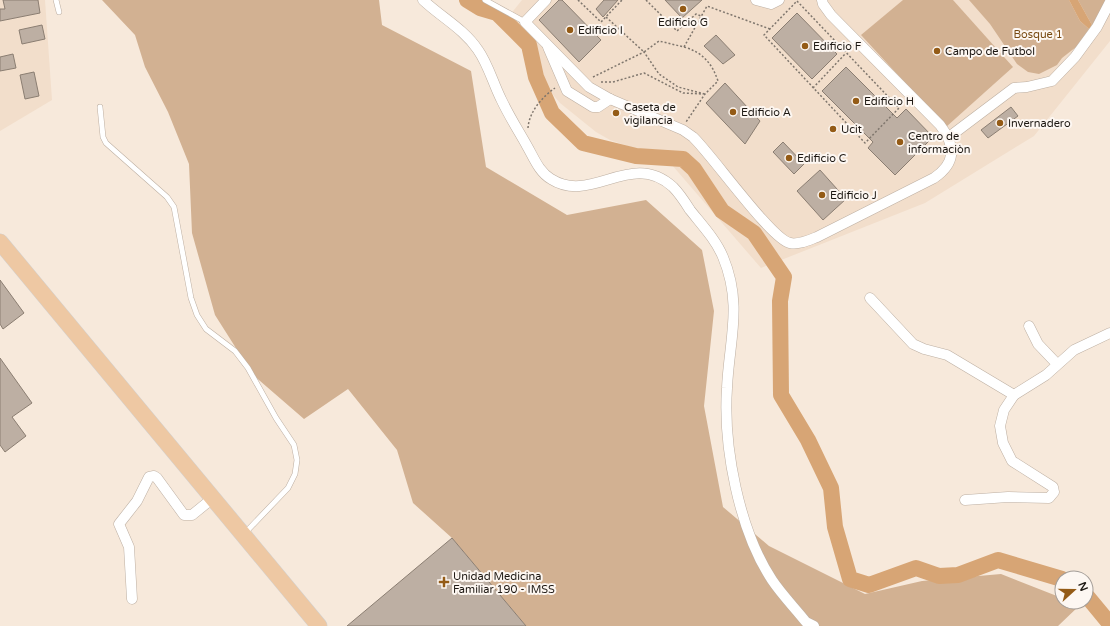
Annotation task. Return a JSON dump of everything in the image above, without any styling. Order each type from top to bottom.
[{"type":"main road","points":[[0,242],[319,626]]},
{"type":"street","points":[[423,0],[460,30],[478,51],[512,122],[542,172],[551,179],[569,187],[579,187],[628,173],[642,172],[656,176],[673,187],[717,245],[724,259],[735,300],[734,325],[727,387],[726,418],[734,478],[749,532],[772,580],[806,622],[814,626]]},
{"type":"street","points":[[546,0],[525,22],[545,40],[581,80],[610,99],[683,130],[697,142],[770,228],[789,243],[797,244],[817,237],[943,171],[949,165],[951,158],[950,137],[831,15],[823,4],[822,0]]},
{"type":"street","points":[[756,0],[771,4],[779,0]]},
{"type":"street","points":[[950,137],[1014,88],[1027,87],[1052,81],[1075,57],[1097,27],[1110,2]]},
{"type":"street","points":[[545,40],[567,91],[593,107],[598,107],[610,99]]},
{"type":"street","points":[[870,298],[913,344],[924,349],[947,355],[1014,395]]},
{"type":"street","points":[[1029,326],[1038,344],[1057,364]]},
{"type":"street","points":[[965,500],[1008,497],[1049,498],[1054,492],[1053,487],[1012,460],[1003,443],[1000,426],[1004,410],[1014,395],[1031,386],[1074,350],[1110,333]]},
{"type":"street","points":[[132,599],[129,547],[119,524],[137,501],[148,477],[154,476],[157,478],[184,515],[192,515],[212,498]]},
{"type":"lane","points":[[56,0],[59,12]]},
{"type":"lane","points":[[485,0],[525,22]]},
{"type":"lane","points":[[100,107],[103,137],[106,143],[167,197],[174,207],[191,298],[197,315],[206,329],[235,350],[248,368],[276,418],[294,445],[297,460],[295,474],[288,488],[243,535]]},
{"type":"path","points":[[578,0],[601,22],[622,0]]},
{"type":"path","points":[[646,0],[677,31],[696,14],[701,16]]},
{"type":"path","points":[[797,1],[899,108],[865,143],[764,35],[770,29],[797,1]]},
{"type":"path","points":[[684,47],[707,6],[770,29]]},
{"type":"path","points":[[606,17],[644,52],[659,74],[678,87],[705,94]]},
{"type":"path","points":[[581,80],[591,78],[644,52],[659,41],[696,50],[714,69],[718,81],[705,94],[686,122],[683,130]]},
{"type":"path","points":[[813,88],[846,53]]},
{"type":"path","points":[[581,80],[613,82],[644,73],[683,93],[705,94]]},
{"type":"path","points":[[526,144],[528,121],[534,109],[551,91]]},
{"type":"shaded area","points":[[0,0],[45,0],[52,100],[0,131]]},
{"type":"shaded area","points":[[522,0],[1110,0],[1110,41],[1034,136],[925,203],[761,268],[659,150],[636,149],[610,140],[596,132],[560,103],[539,78],[529,45],[505,21]]},
{"type":"shaded area","points":[[1069,0],[1078,0],[1092,25],[1089,29],[1080,21]]},
{"type":"green space","points":[[102,0],[379,0],[382,25],[471,71],[486,167],[567,215],[646,200],[702,250],[714,311],[704,406],[723,507],[769,546],[865,594],[922,581],[1001,574],[1054,595],[1054,610],[1075,610],[1058,626],[526,626],[452,538],[413,503],[397,450],[348,389],[304,419],[253,375],[215,315],[192,233],[189,164],[168,112],[145,67],[135,35]]},
{"type":"green space","name":"Campo de Futbol","points":[[903,0],[953,0],[1013,67],[946,127],[861,35]]},
{"type":"green space","name":"Bosque 1","points":[[969,0],[1069,0],[1080,21],[1089,29],[1076,47],[1062,58],[1057,65],[1039,74],[1028,72],[1017,64],[990,24]]},
{"type":"green space","name":"Bosque 1","points":[[1078,0],[1110,0],[1092,25]]},
{"type":"building","points":[[3,0],[38,0],[40,13],[0,21],[0,9],[5,9]]},
{"type":"building","name":"Edificio I","points":[[559,0],[562,0],[601,40],[579,62],[539,20]]},
{"type":"building","points":[[604,0],[618,0],[603,17],[596,9]]},
{"type":"building","name":"Edificio G","points":[[665,0],[702,0],[682,18]]},
{"type":"building","name":"Edificio F","points":[[797,13],[837,54],[812,79],[772,38]]},
{"type":"building","points":[[42,25],[45,39],[22,44],[19,30]]},
{"type":"building","points":[[716,35],[735,55],[723,64],[704,46]]},
{"type":"building","points":[[13,54],[16,68],[0,71],[0,57]]},
{"type":"building","points":[[846,67],[897,118],[906,109],[933,137],[895,175],[868,148],[873,142],[822,91]]},
{"type":"building","points":[[34,72],[39,96],[25,99],[20,75]]},
{"type":"building","name":"Edificio A","points":[[725,83],[760,121],[745,144],[706,103]]},
{"type":"building","name":"Invernadero","points":[[1011,107],[1018,116],[988,138],[981,130]]},
{"type":"building","name":"Edificio C","points":[[783,142],[804,164],[794,174],[773,152]]},
{"type":"building","name":"Edificio J","points":[[820,170],[846,199],[823,220],[797,191]]},
{"type":"building","points":[[0,280],[24,313],[3,329],[0,324]]},
{"type":"building","points":[[0,358],[32,403],[12,417],[26,436],[5,452],[0,445]]},
{"type":"building","name":"Unidad Medicina Familiar 190 - IMSS","points":[[452,538],[526,626],[347,626]]},
{"type":"waterway","points":[[467,0],[480,8],[497,13],[529,45],[536,77],[552,113],[583,143],[636,156],[683,159],[694,169],[722,211],[754,233],[784,277],[780,301],[781,395],[808,440],[831,488],[835,527],[850,579],[869,585],[916,568],[939,576],[958,575],[998,560],[1054,577]]},
{"type":"waterway","points":[[1094,605],[1110,624]]},
{"type":"place","name":"Edificio G","points":[[683,9]]},
{"type":"place","name":"Edificio I","points":[[570,30]]},
{"type":"place","name":"Edificio F","points":[[805,46]]},
{"type":"place","name":"Campo de Futbol","points":[[937,51]]},
{"type":"place","name":"Edificio H","points":[[856,101]]},
{"type":"place","name":"Edificio A","points":[[733,112]]},
{"type":"place","name":"Caseta de vigilancia","points":[[616,113]]},
{"type":"place","name":"Invernadero","points":[[1000,123]]},
{"type":"place","name":"Ucit","points":[[833,129]]},
{"type":"place","name":"Centro de informaciòn","points":[[900,142]]},
{"type":"place","name":"Edificio C","points":[[789,158]]},
{"type":"place","name":"Edificio J","points":[[822,195]]},
{"type":"place","name":"Unidad Medicina Familiar 190 - IMSS","points":[[444,582]]}]
